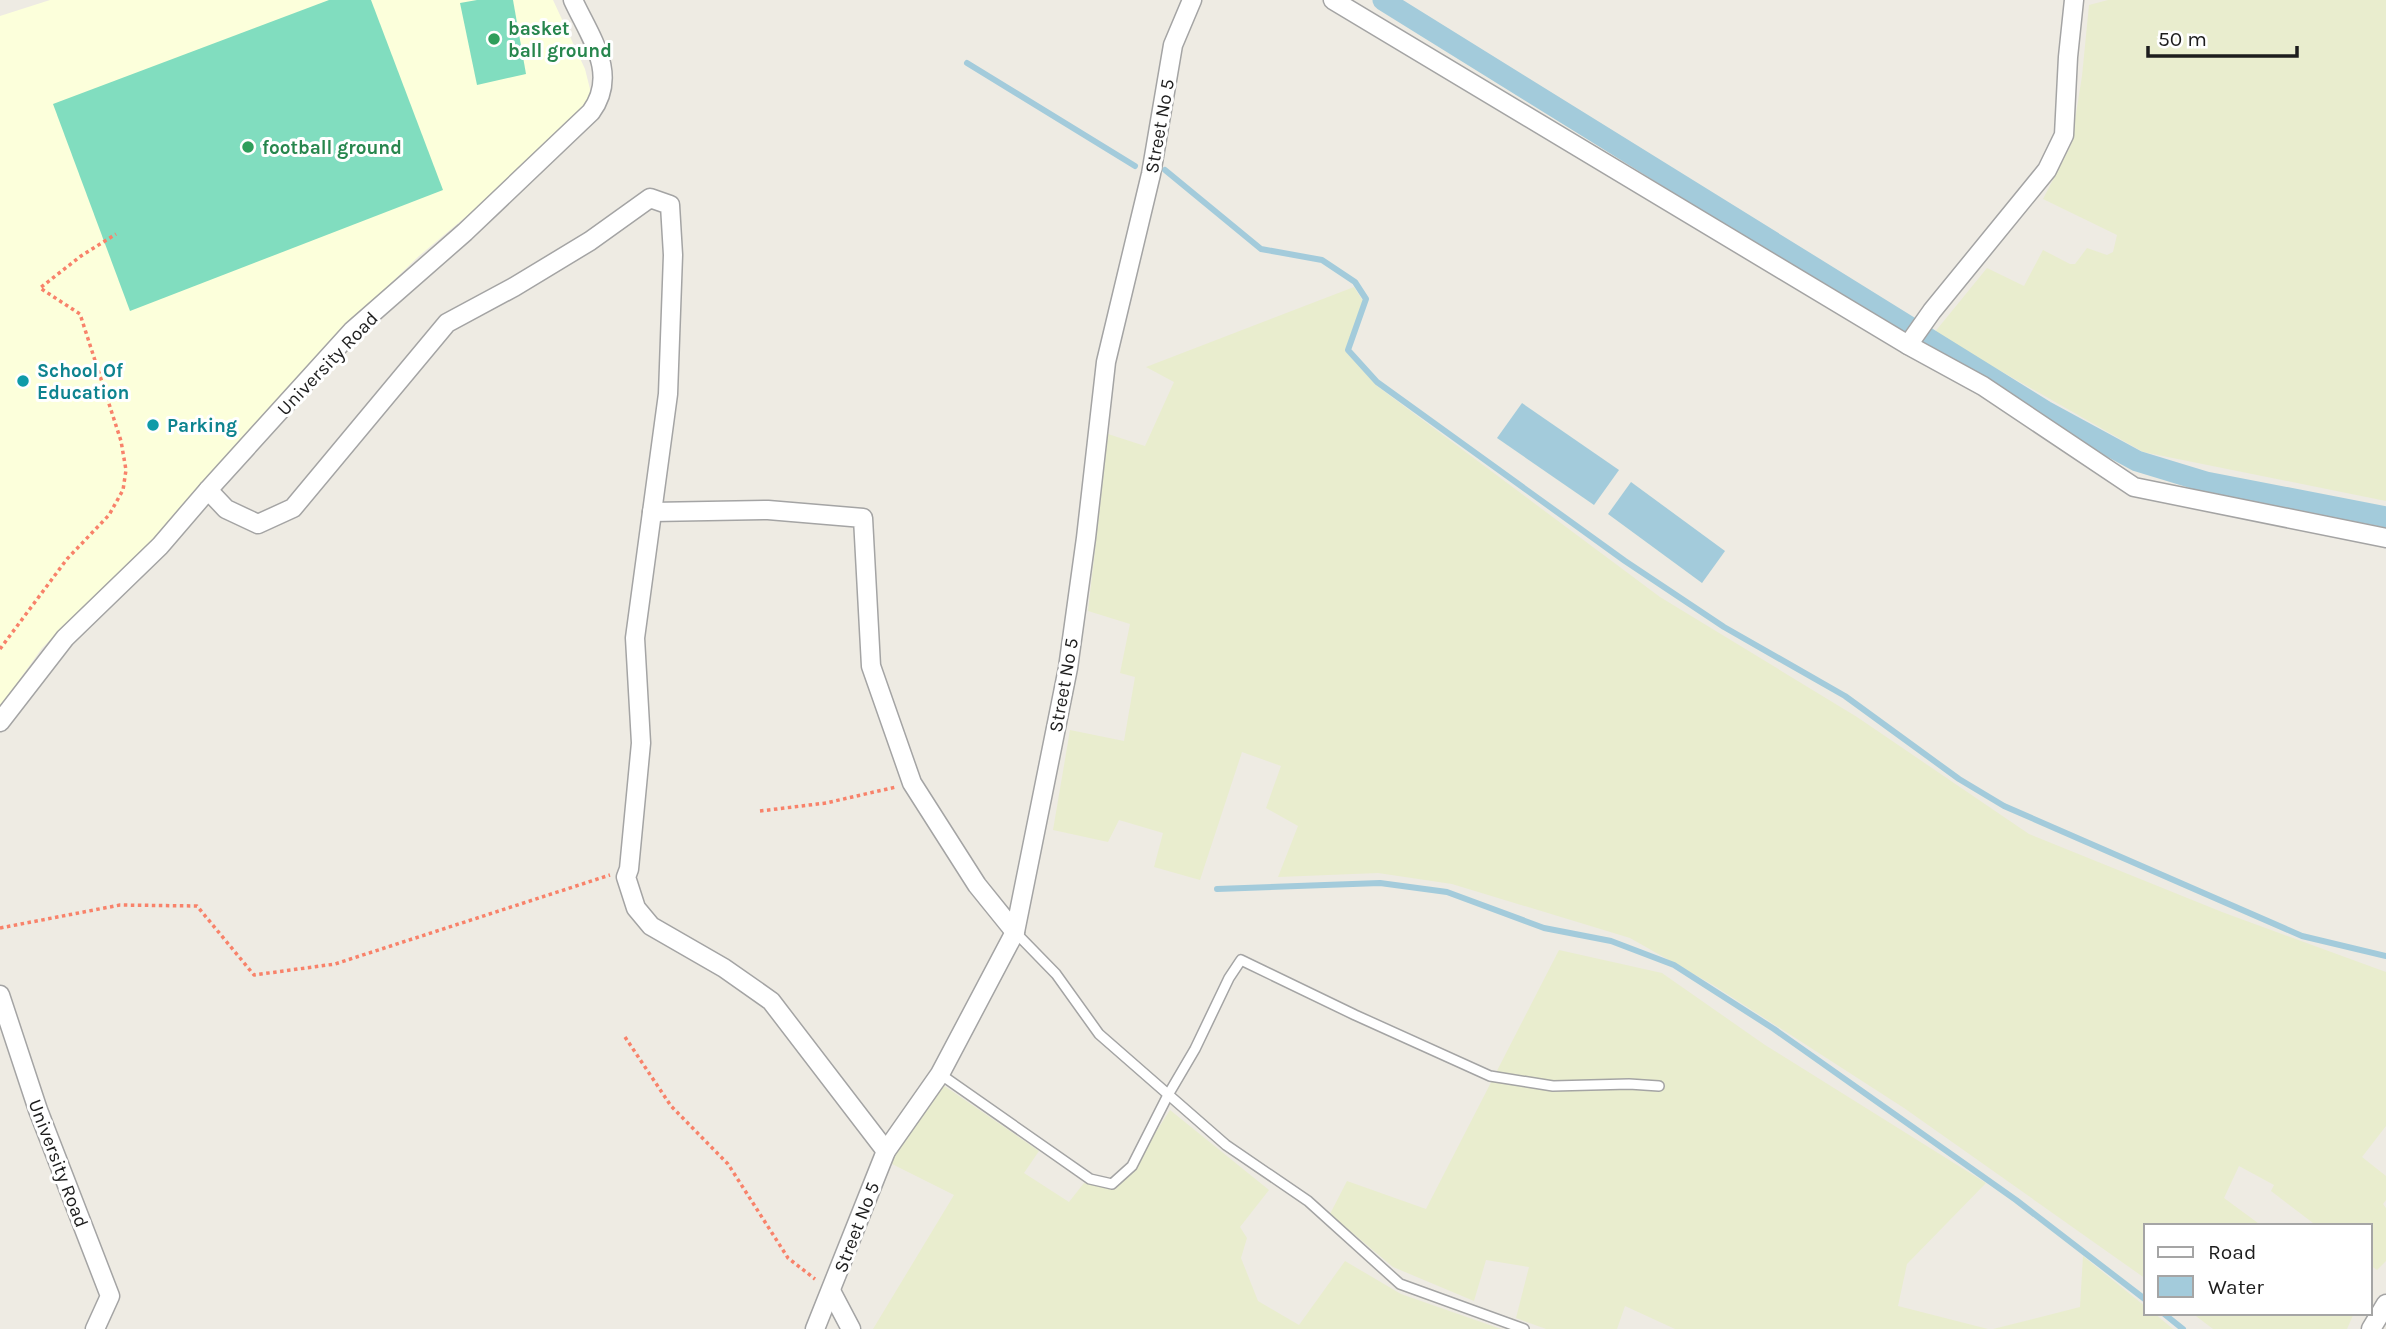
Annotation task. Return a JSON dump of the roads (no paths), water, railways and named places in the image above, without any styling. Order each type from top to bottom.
[{"type":"street","name":"University Road","points":[[0,722],[65,638],[143,564],[352,331],[474,223],[591,112],[600,100],[603,90],[603,72],[597,52],[573,0]]},
{"type":"street","name":"Street No 5","points":[[815,1329],[886,1151],[940,1074],[1014,932],[1068,668],[1106,362],[1151,174],[1173,45],[1192,0]]},
{"type":"street","points":[[1333,0],[1983,386],[2134,487],[2386,538]]},
{"type":"street","points":[[1910,342],[1932,311],[2047,170],[2064,135],[2074,0]]},
{"type":"street","points":[[208,490],[226,509],[258,524],[293,508],[447,323],[590,241],[650,198],[670,205],[673,256],[668,394],[635,638],[641,743],[626,877],[636,908],[651,926],[724,968],[771,1000],[886,1151]]},
{"type":"street","points":[[652,512],[768,510],[863,518],[871,666],[912,783],[977,885],[1014,932]]},
{"type":"street","name":"University Road","points":[[0,995],[37,1110],[110,1296],[95,1329]]},
{"type":"street","points":[[831,1291],[851,1329]]},
{"type":"street","points":[[2371,1329],[2386,1304]]},
{"type":"lane","points":[[1014,932],[1056,974],[1098,1034],[1226,1145],[1308,1201],[1399,1284],[1524,1329]]},
{"type":"lane","points":[[940,1074],[1090,1179],[1112,1184],[1132,1166],[1195,1049],[1229,978],[1241,960],[1490,1076],[1553,1086],[1659,1086]]},
{"type":"water","points":[[1522,403],[1619,470],[1594,505],[1497,438]]},
{"type":"water","points":[[1631,482],[1725,551],[1702,583],[1608,514]]},
{"type":"waterway","points":[[1383,0],[2045,411],[2137,461],[2206,482],[2386,517]]},
{"type":"waterway","points":[[967,63],[1135,166]]},
{"type":"waterway","points":[[1165,170],[1261,249],[1322,260],[1355,282],[1366,299],[1348,350],[1377,382],[1625,561],[1724,627],[1845,696],[1959,779],[2004,806],[2302,936],[2386,956]]},
{"type":"waterway","points":[[1217,889],[1380,883],[1447,892],[1544,928],[1611,941],[1674,965],[1774,1029],[2016,1200],[2144,1298]]},
{"type":"waterway","points":[[2166,1315],[2183,1329]]},
{"type":"place","name":"basket ball ground","points":[[494,39]]},
{"type":"place","name":"football ground","points":[[248,147]]},
{"type":"place","name":"School Of Education","points":[[23,381]]},
{"type":"place","name":"Parking","points":[[153,425]]}]
